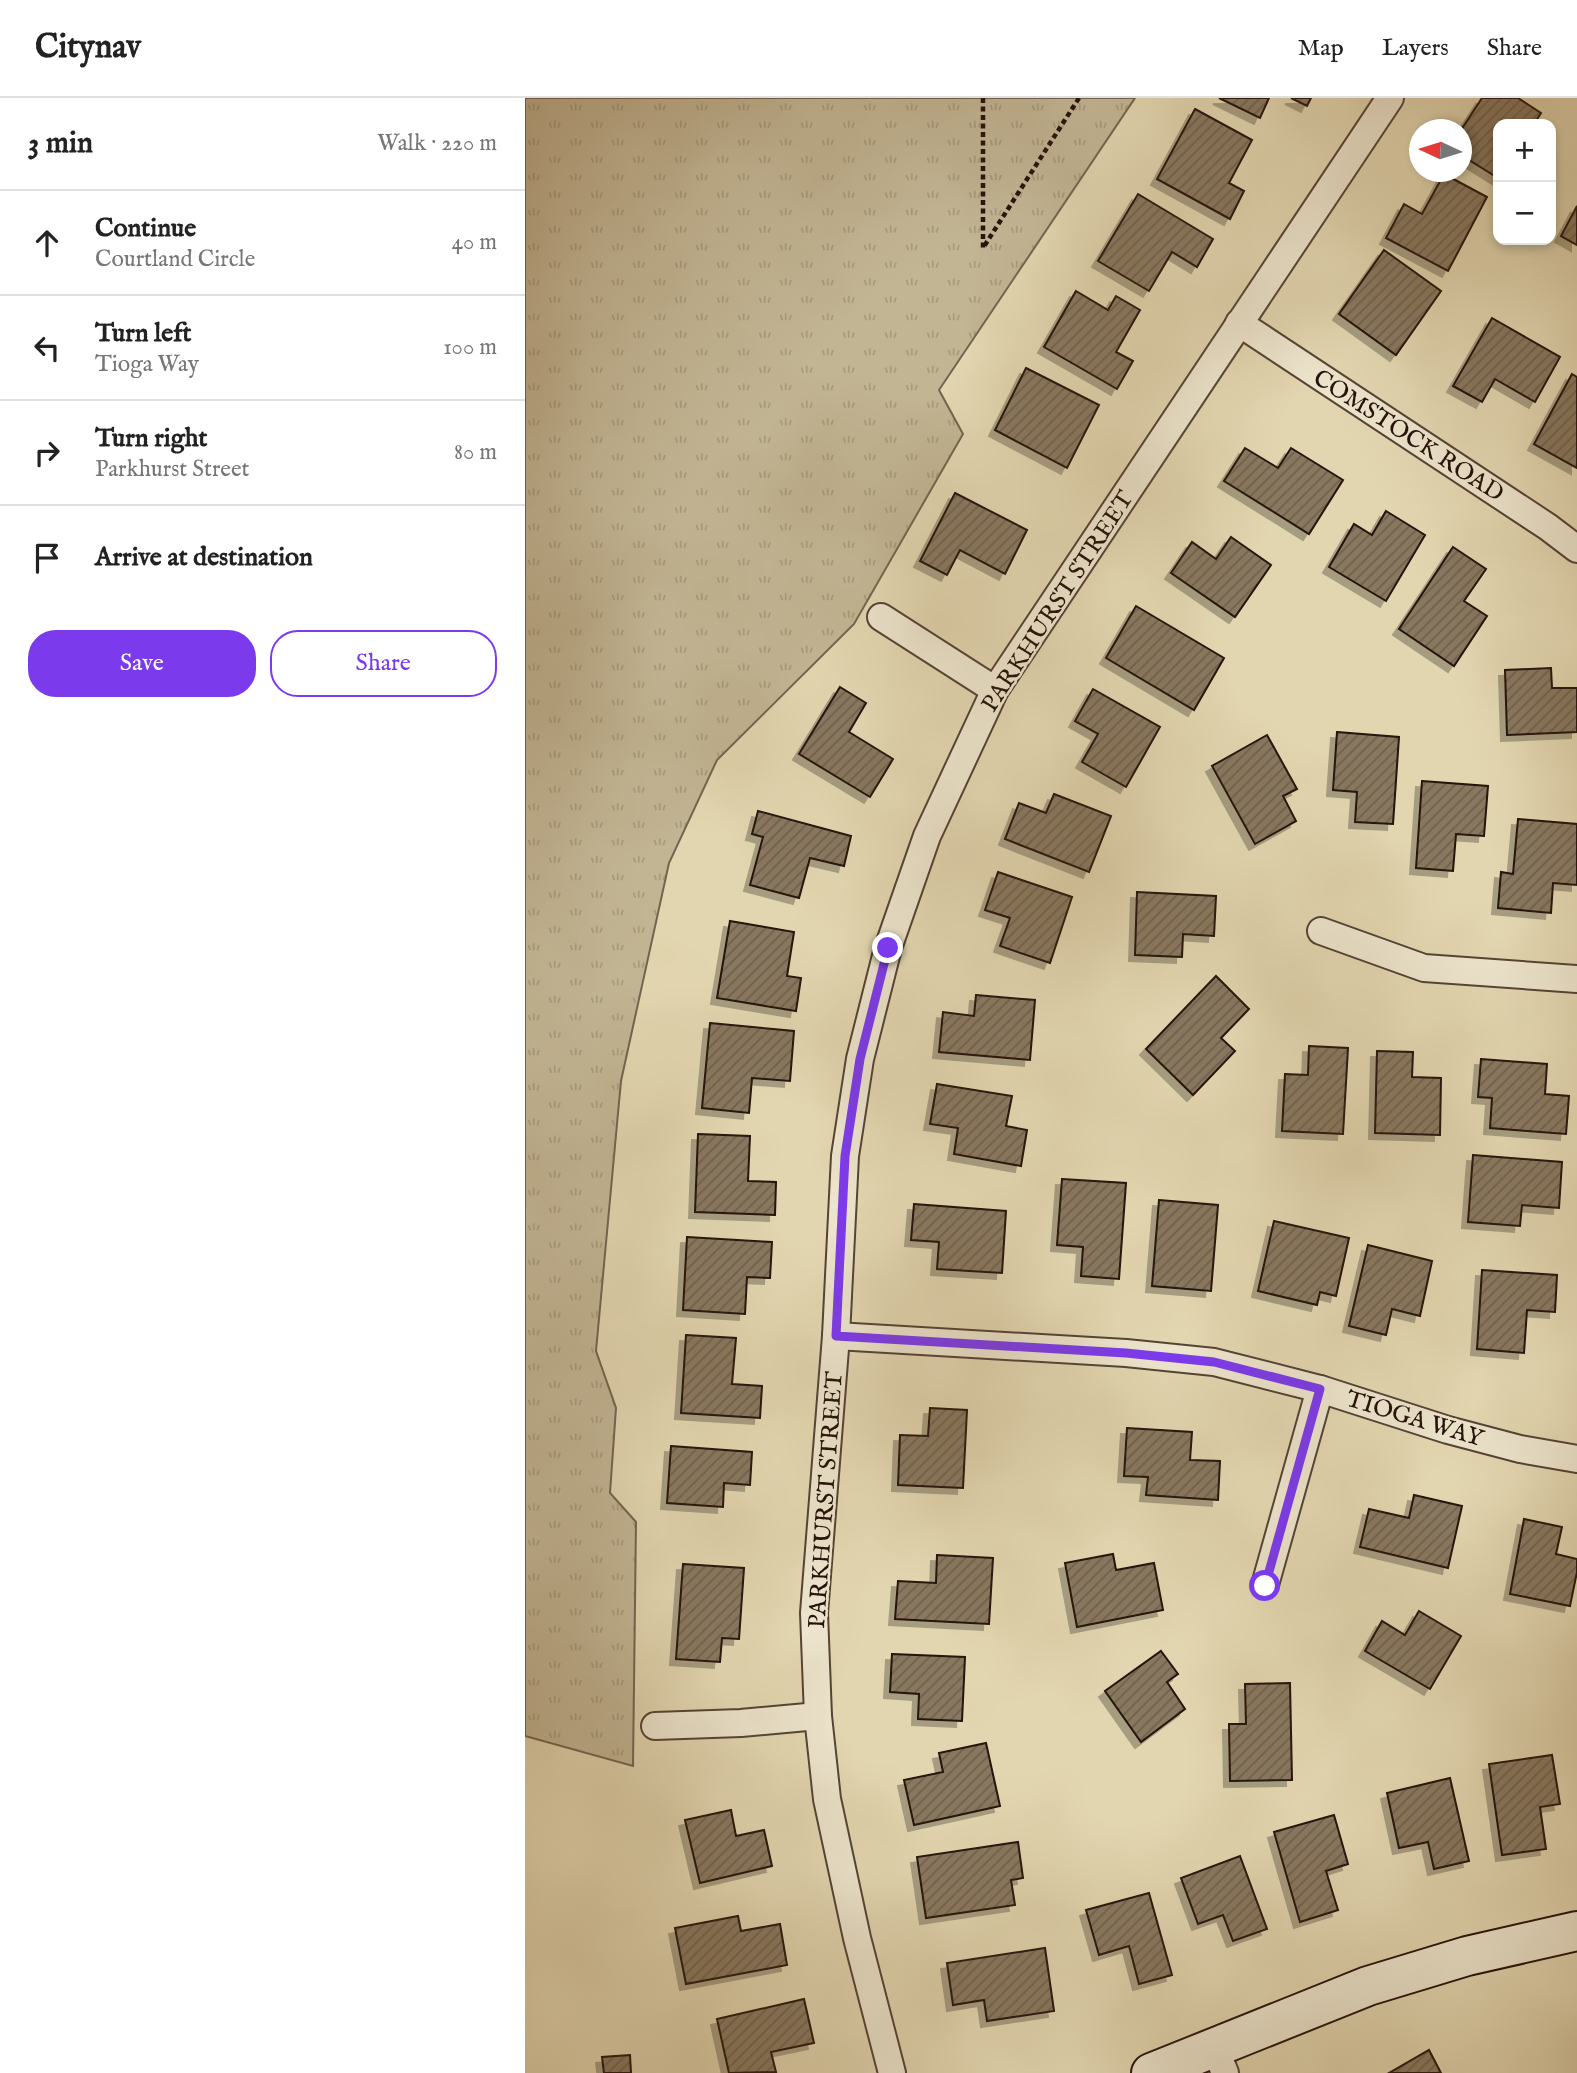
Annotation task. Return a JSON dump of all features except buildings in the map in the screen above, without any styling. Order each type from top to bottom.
[{"type":"street","name":"PARKHURST STREET","points":[[892,2073],[857,1938],[827,1799],[817,1716],[814,1612],[836,1336],[845,1156],[860,1059],[888,948],[927,836],[995,690],[1390,98]]},
{"type":"street","name":"COMSTOCK ROAD","points":[[1239,323],[1548,527],[1577,549]]},
{"type":"street","points":[[881,617],[995,690]]},
{"type":"street","points":[[1321,931],[1424,968],[1577,979]]},
{"type":"street","name":"TIOGA WAY","points":[[836,1336],[1126,1353],[1214,1362],[1320,1389],[1448,1430],[1520,1449],[1577,1459]]},
{"type":"street","points":[[1265,1586],[1320,1389]]},
{"type":"street","points":[[655,1726],[741,1723],[817,1716]]},
{"type":"street","points":[[1151,2073],[1220,2060],[1368,1986],[1467,1956],[1577,1931]]},
{"type":"path","points":[[983,98],[983,248],[1079,98]]},
{"type":"green space","points":[[525,98],[1135,98],[939,390],[963,434],[854,624],[717,760],[669,863],[621,1081],[596,1351],[616,1408],[610,1493],[636,1522],[633,1766],[525,1736]]},
{"type":"route","points":[[888,948],[860,1059],[845,1156],[836,1336],[1126,1353],[1214,1362],[1320,1389],[1265,1586]]}]
